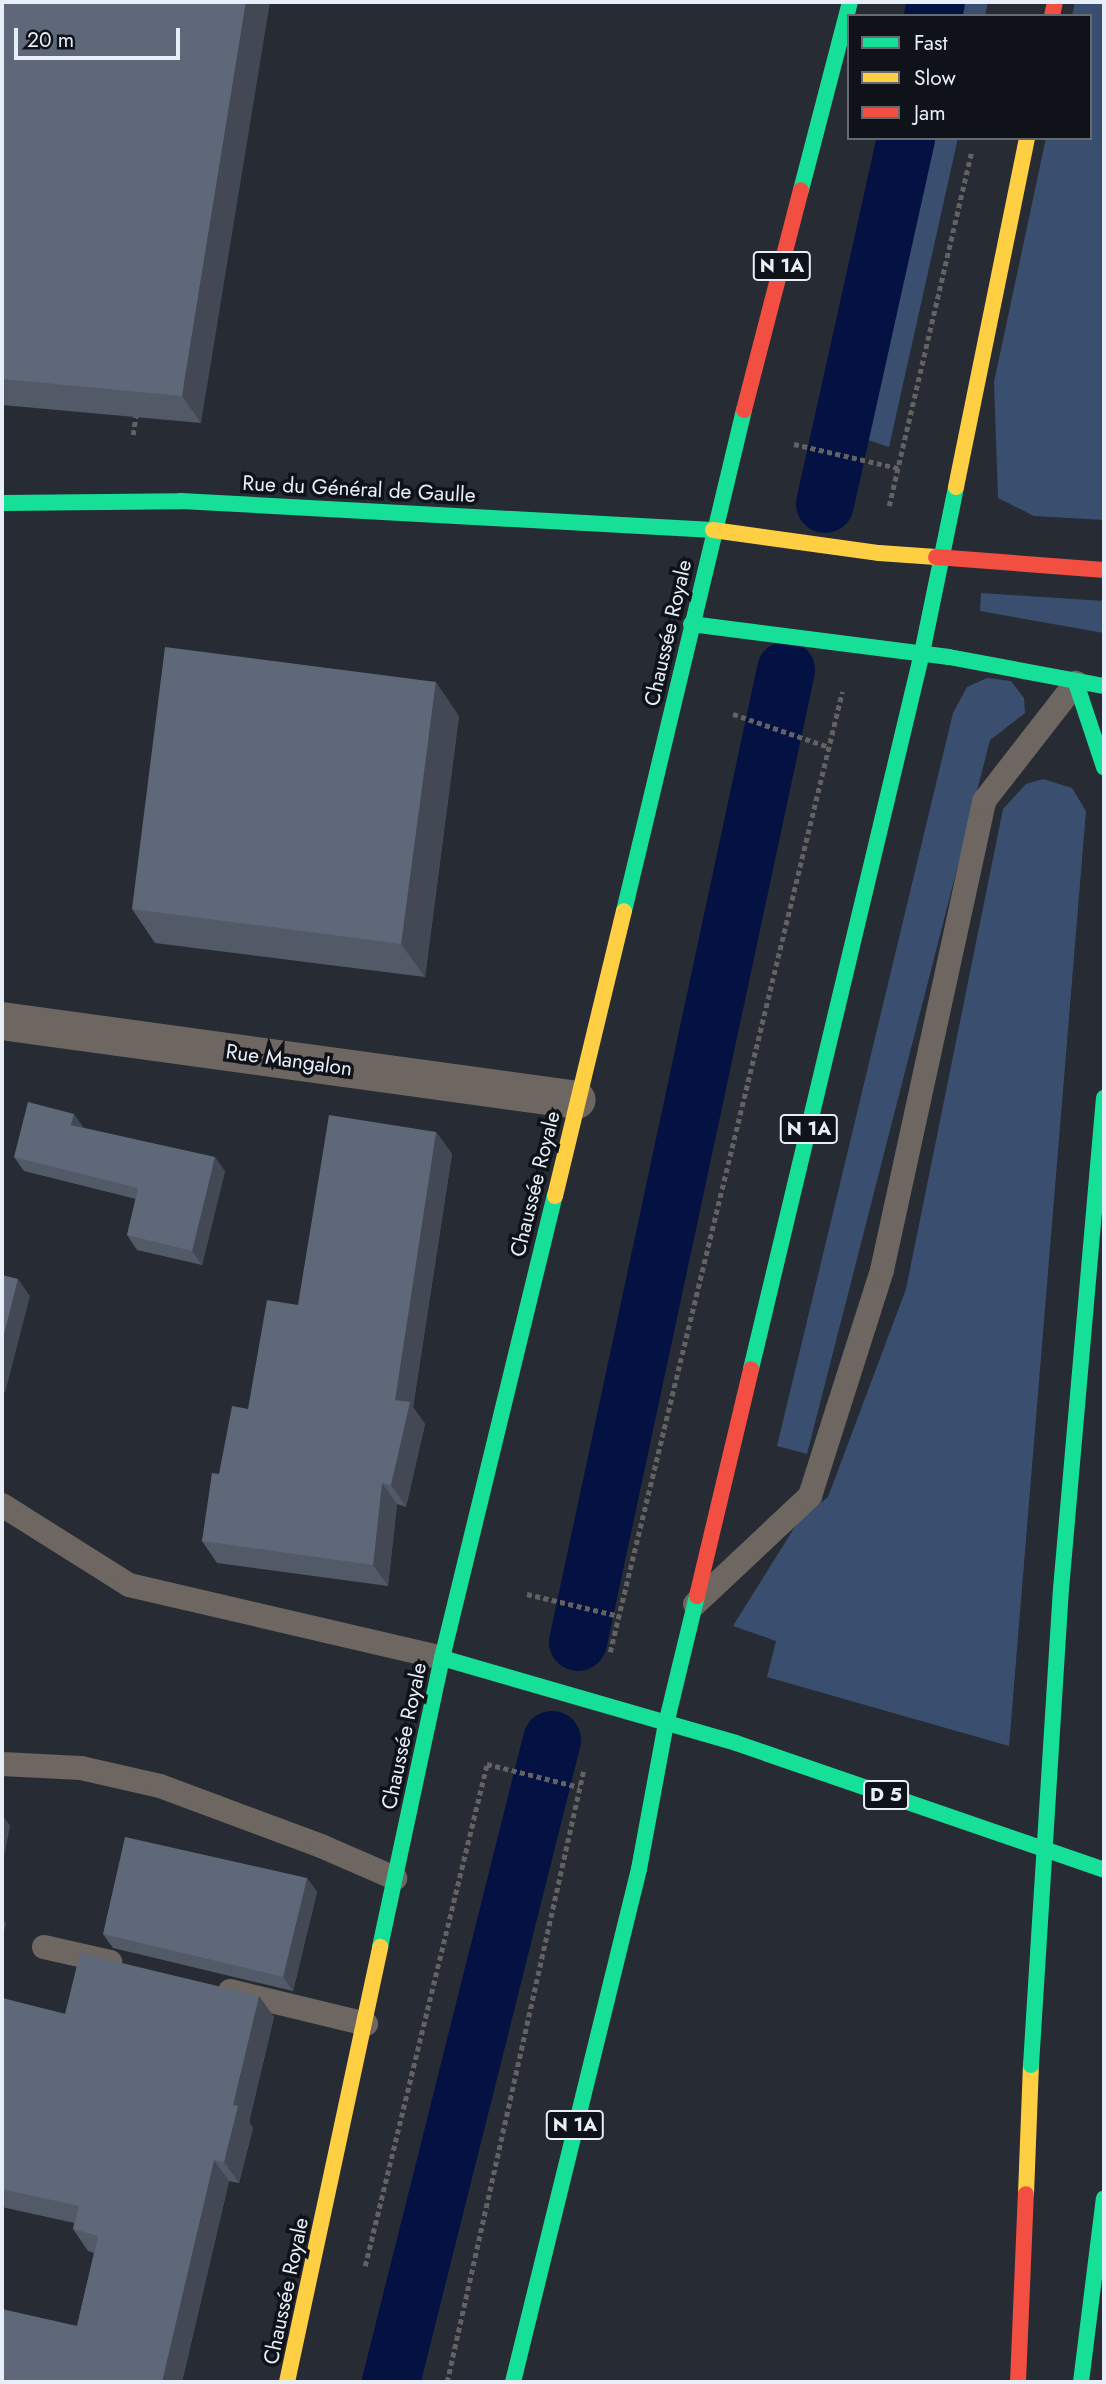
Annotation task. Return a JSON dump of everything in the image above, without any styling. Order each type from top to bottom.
[{"type":"main road","name":"Chaussée Royale","points":[[288,2382],[442,1658],[713,530],[850,2]]},
{"type":"main road","name":"N 1A","points":[[513,2382],[639,1869],[666,1724],[922,653],[1027,140]]},
{"type":"main road","name":"Rue du Général de Gaulle","points":[[2,503],[181,501],[713,530],[879,553],[942,555],[1104,570]]},
{"type":"main road","points":[[691,624],[922,653],[1104,686]]},
{"type":"main road","points":[[1076,683],[1104,768]]},
{"type":"main road","points":[[1017,2382],[1031,2065],[1061,1589],[1104,1098]]},
{"type":"main road","points":[[442,1658],[666,1724]]},
{"type":"main road","name":"D 5","points":[[666,1724],[736,1743],[1104,1870]]},
{"type":"main road","points":[[1081,2382],[1104,2200]]},
{"type":"street","name":"Rue Mangalon","points":[[2,1021],[577,1100]]},
{"type":"lane","points":[[695,1605],[810,1496],[882,1270],[984,802],[1076,683]]},
{"type":"lane","points":[[2,1505],[129,1585],[442,1658]]},
{"type":"lane","points":[[2,1764],[81,1769],[160,1786],[321,1846],[395,1878]]},
{"type":"lane","points":[[44,1947],[138,1969]]},
{"type":"lane","points":[[205,1985],[366,2024]]},
{"type":"path","points":[[886,520],[971,151]]},
{"type":"path","points":[[133,435],[136,408]]},
{"type":"path","points":[[794,444],[898,468]]},
{"type":"path","points":[[610,1653],[844,684]]},
{"type":"path","points":[[733,714],[829,747]]},
{"type":"path","points":[[527,1594],[619,1616]]},
{"type":"path","points":[[363,2275],[487,1764],[579,1787]]},
{"type":"path","points":[[447,2382],[584,1768]]},
{"type":"shaded area","points":[[950,2],[988,2],[985,14],[947,14]]},
{"type":"shaded area","points":[[1075,2],[1104,2],[1104,520],[1034,516],[998,498],[994,382],[1046,140],[1092,140],[1092,14],[1072,14]]},
{"type":"shaded area","points":[[918,140],[958,140],[889,447],[850,434]]},
{"type":"shaded area","points":[[981,593],[1104,601],[1104,633],[980,611]]},
{"type":"shaded area","points":[[987,678],[1011,681],[1024,698],[1025,713],[990,740],[807,1454],[777,1446],[953,713],[967,687]]},
{"type":"shaded area","points":[[1043,779],[1072,788],[1086,811],[1009,1746],[767,1677],[776,1641],[733,1626],[799,1520],[828,1497],[906,1289],[1003,809],[1026,784]]},
{"type":"building","points":[[2,2],[246,2],[182,396],[2,379]]},
{"type":"building","points":[[165,647],[436,682],[401,944],[132,909]]},
{"type":"building","points":[[28,1102],[74,1114],[71,1125],[215,1157],[192,1251],[127,1235],[138,1188],[14,1157]]},
{"type":"building","points":[[329,1115],[436,1132],[395,1400],[410,1402],[391,1485],[382,1483],[373,1565],[202,1541],[212,1473],[219,1474],[232,1406],[248,1409],[267,1300],[298,1305]]},
{"type":"building","points":[[2,1275],[18,1279],[2,1343]]},
{"type":"building","points":[[125,1837],[307,1878],[283,1977],[103,1934]]},
{"type":"building","points":[[80,1953],[259,1996],[233,2105],[238,2106],[224,2162],[214,2160],[162,2382],[2,2382],[2,2309],[77,2326],[98,2236],[73,2229],[79,2206],[2,2189],[2,1998],[65,2014]]},
{"type":"waterway","points":[[933,14],[936,2]]},
{"type":"waterway","points":[[825,504],[906,140]]},
{"type":"waterway","points":[[578,1642],[786,670]]},
{"type":"waterway","points":[[391,2382],[552,1740]]},
{"type":"traffic: fast","points":[[801,190],[850,2]]},
{"type":"traffic: fast","points":[[624,911],[744,410]]},
{"type":"traffic: fast","points":[[751,1369],[922,653],[956,487]]},
{"type":"traffic: fast","points":[[2,503],[181,501],[713,530]]},
{"type":"traffic: fast","points":[[691,624],[949,657],[1104,686]]},
{"type":"traffic: fast","points":[[1076,683],[1104,767]]},
{"type":"traffic: fast","points":[[1061,1589],[1104,1098]]},
{"type":"traffic: fast","points":[[380,1947],[442,1658],[555,1196]]},
{"type":"traffic: fast","points":[[1031,2065],[1061,1589]]},
{"type":"traffic: fast","points":[[513,2382],[639,1869],[666,1724],[697,1596]]},
{"type":"traffic: fast","points":[[442,1658],[736,1743],[1104,1870]]},
{"type":"traffic: fast","points":[[1081,2382],[1104,2198]]},
{"type":"traffic: slow","points":[[956,487],[1027,140]]},
{"type":"traffic: slow","points":[[713,530],[879,553],[936,557]]},
{"type":"traffic: slow","points":[[555,1196],[624,911]]},
{"type":"traffic: slow","points":[[287,2382],[380,1947]]},
{"type":"traffic: slow","points":[[1026,2194],[1031,2065]]},
{"type":"traffic: jam","points":[[1052,14],[1055,2]]},
{"type":"traffic: jam","points":[[744,410],[801,190]]},
{"type":"traffic: jam","points":[[936,557],[1104,570]]},
{"type":"traffic: jam","points":[[697,1596],[751,1369]]},
{"type":"traffic: jam","points":[[1018,2382],[1026,2194]]}]
